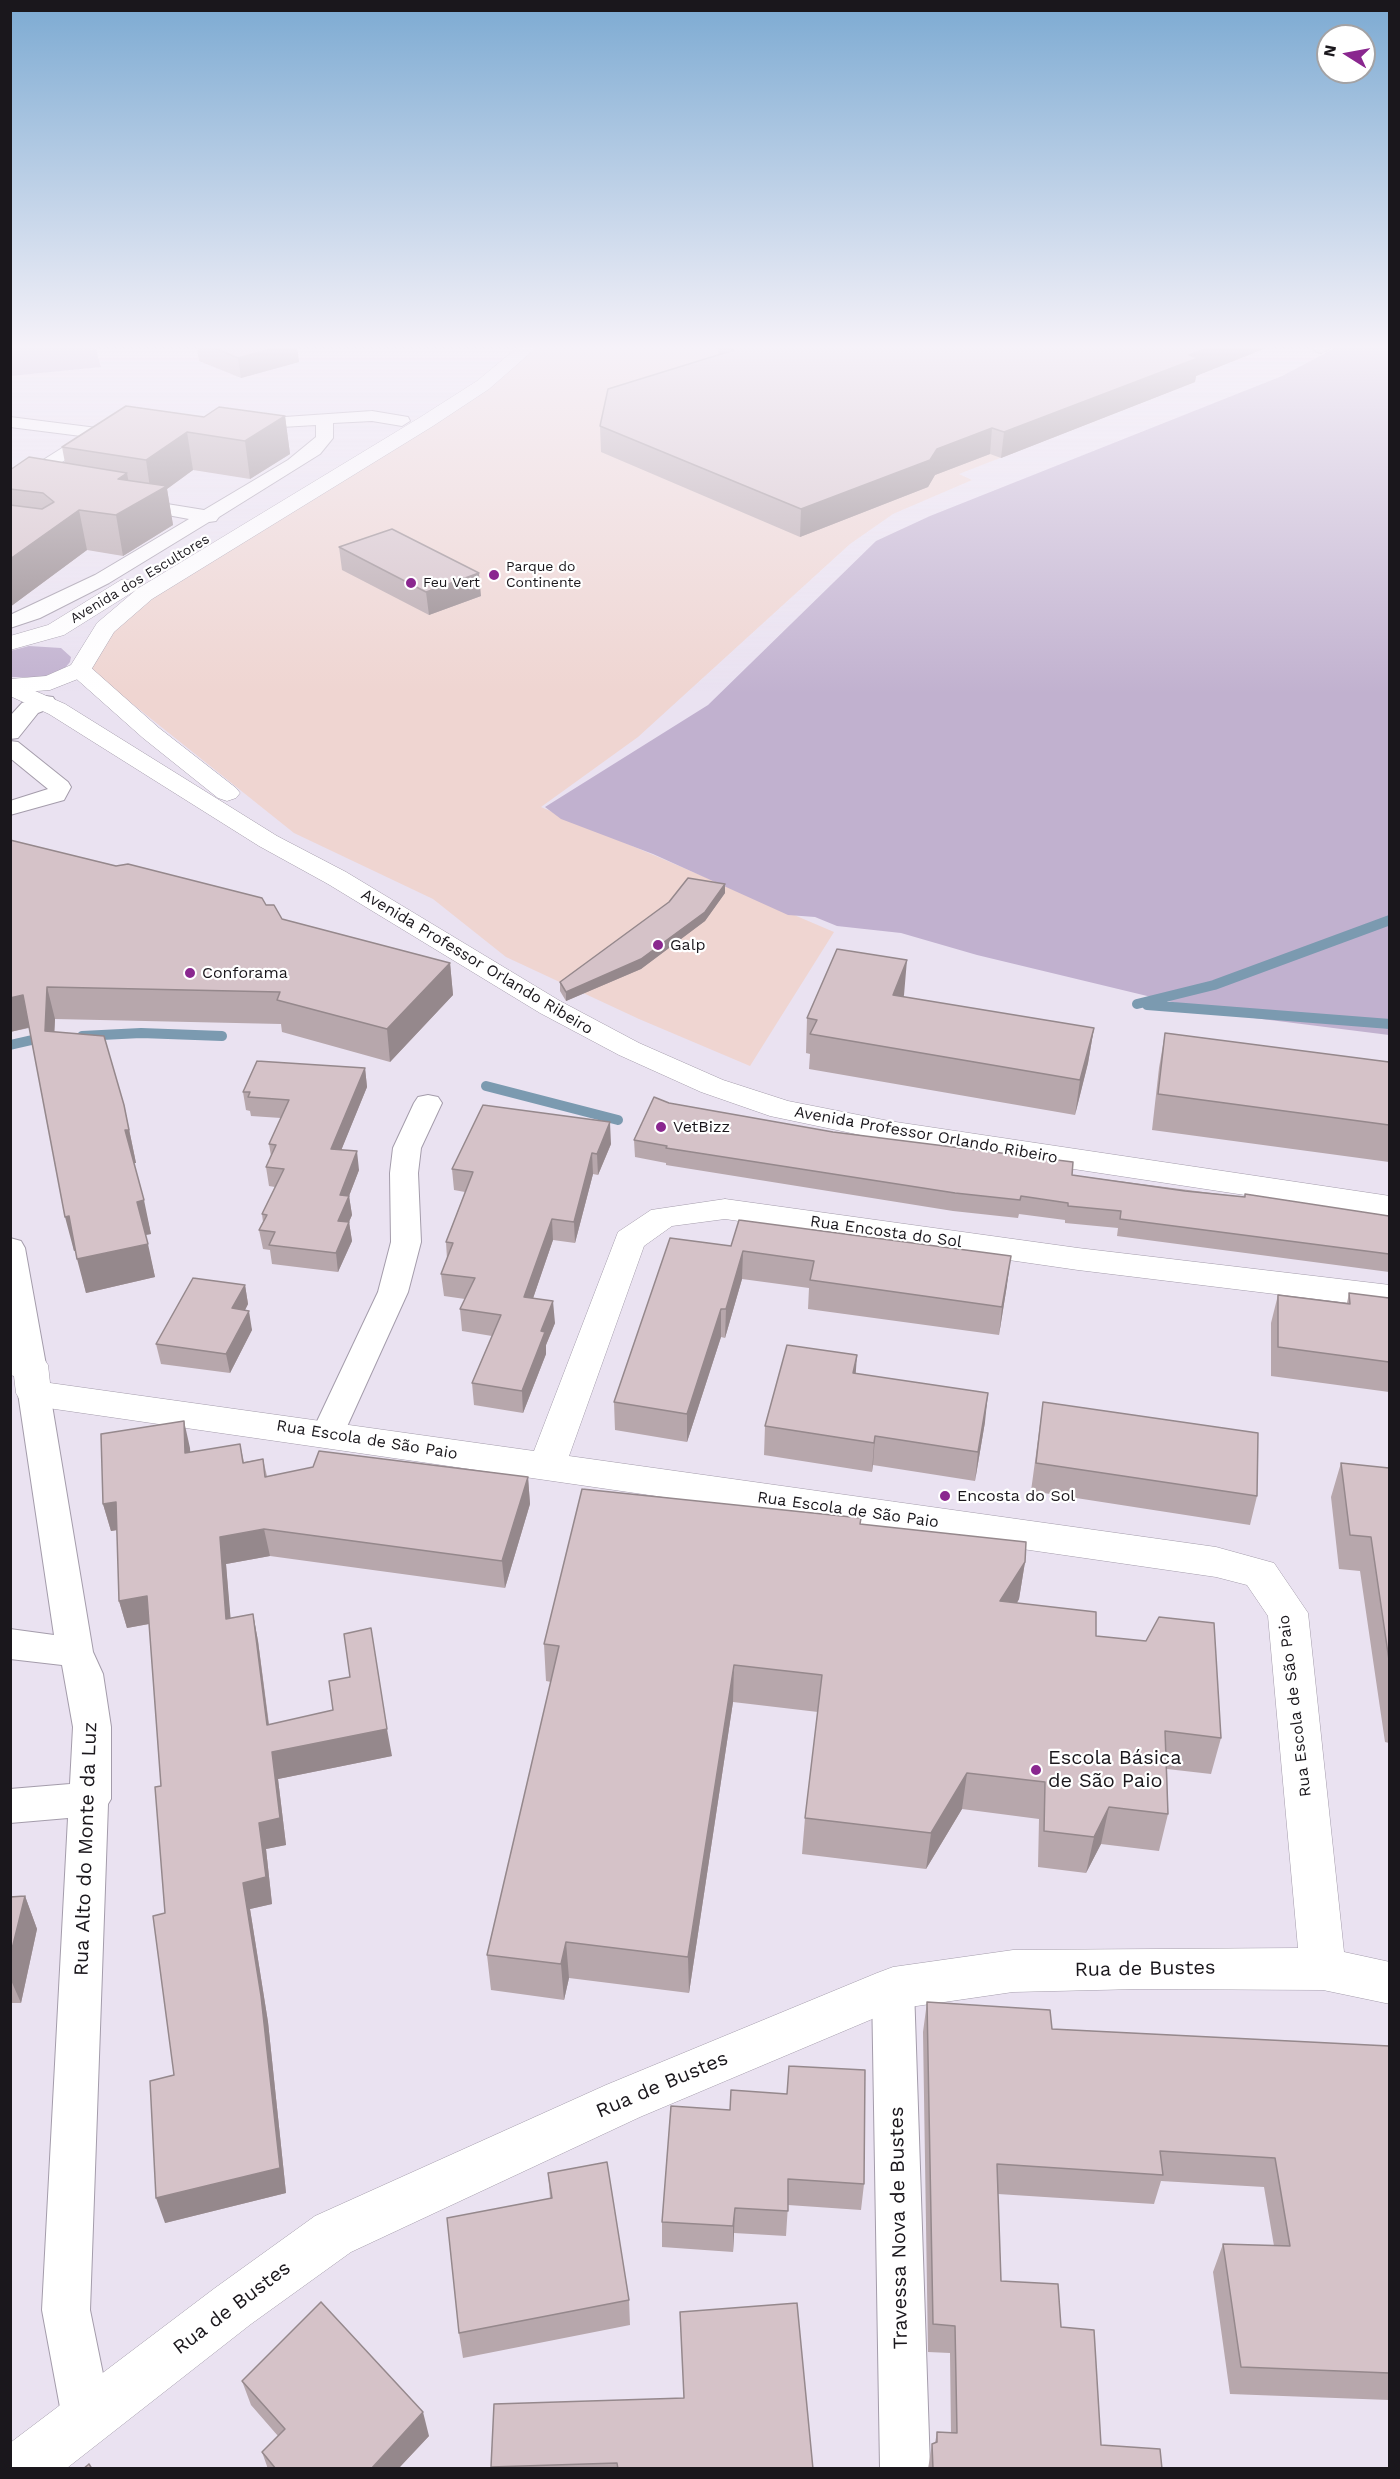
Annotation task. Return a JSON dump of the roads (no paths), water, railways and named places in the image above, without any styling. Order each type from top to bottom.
[{"type":"main road","name":"Avenida dos Escultores","points":[[10,643],[41,635],[67,624],[333,463]]},
{"type":"main road","name":"Avenida dos Escultores","points":[[83,665],[105,628],[144,594],[359,463]]},
{"type":"main road","name":"Avenida dos Escultores","points":[[10,643],[44,638],[60,639],[83,648],[88,654],[83,665]]},
{"type":"main road","points":[[11,686],[50,683],[83,665]]},
{"type":"main road","name":"Avenida Professor Orlando Ribeiro","points":[[83,665],[177,754],[337,878]]},
{"type":"main road","name":"Avenida Professor Orlando Ribeiro","points":[[11,686],[45,702],[268,841],[337,878],[588,1028],[674,1070],[746,1098],[804,1114],[889,1131],[1389,1207]]},
{"type":"main road","name":"Rua Encosta do Sol","points":[[546,1467],[630,1240],[663,1217],[725,1209],[1078,1259],[1389,1297]]},
{"type":"main road","name":"Rua Escola de São Paio","points":[[25,1374],[328,1434],[1216,1562],[1260,1574],[1288,1613],[1323,1969]]},
{"type":"main road","name":"Rua de Bustes","points":[[23,2469],[87,2418],[333,2234],[623,2101],[893,1988],[1013,1971],[1323,1969],[1389,1983]]},
{"type":"street","points":[[14,487],[51,463]]},
{"type":"street","points":[[10,622],[33,614],[102,579],[210,517],[295,463]]},
{"type":"street","points":[[14,487],[39,489]]},
{"type":"street","points":[[108,500],[210,517]]},
{"type":"street","points":[[10,734],[16,723],[30,708],[45,702]]},
{"type":"street","points":[[10,747],[60,787],[56,795],[10,808]]},
{"type":"street","points":[[328,1434],[393,1292],[406,1242],[404,1173],[407,1148],[428,1103]]},
{"type":"street","name":"Rua Alto do Monte da Luz","points":[[10,1248],[25,1374],[75,1652],[84,1674],[92,1727],[91,1799],[66,2310],[87,2418]]},
{"type":"street","points":[[10,1644],[75,1652]]},
{"type":"street","points":[[10,1806],[91,1799]]},
{"type":"street","name":"Travessa Nova de Bustes","points":[[893,1988],[905,2469]]},
{"type":"waterway","points":[[1137,1004],[1214,985],[1390,920]]},
{"type":"waterway","points":[[1147,1005],[1390,1024]]},
{"type":"waterway","points":[[82,1036],[141,1033],[222,1036]]},
{"type":"waterway","points":[[10,1045],[45,1037]]},
{"type":"waterway","points":[[486,1086],[618,1120]]},
{"type":"place","name":"Parque do Continente","points":[[494,575]]},
{"type":"place","name":"Feu Vert","points":[[411,583]]},
{"type":"place","name":"Galp","points":[[658,945]]},
{"type":"place","name":"Conforama","points":[[190,973]]},
{"type":"place","name":"VetBizz","points":[[661,1127]]},
{"type":"place","name":"Encosta do Sol","points":[[945,1496]]},
{"type":"place","name":"Escola Básica de São Paio","points":[[1036,1770]]}]
